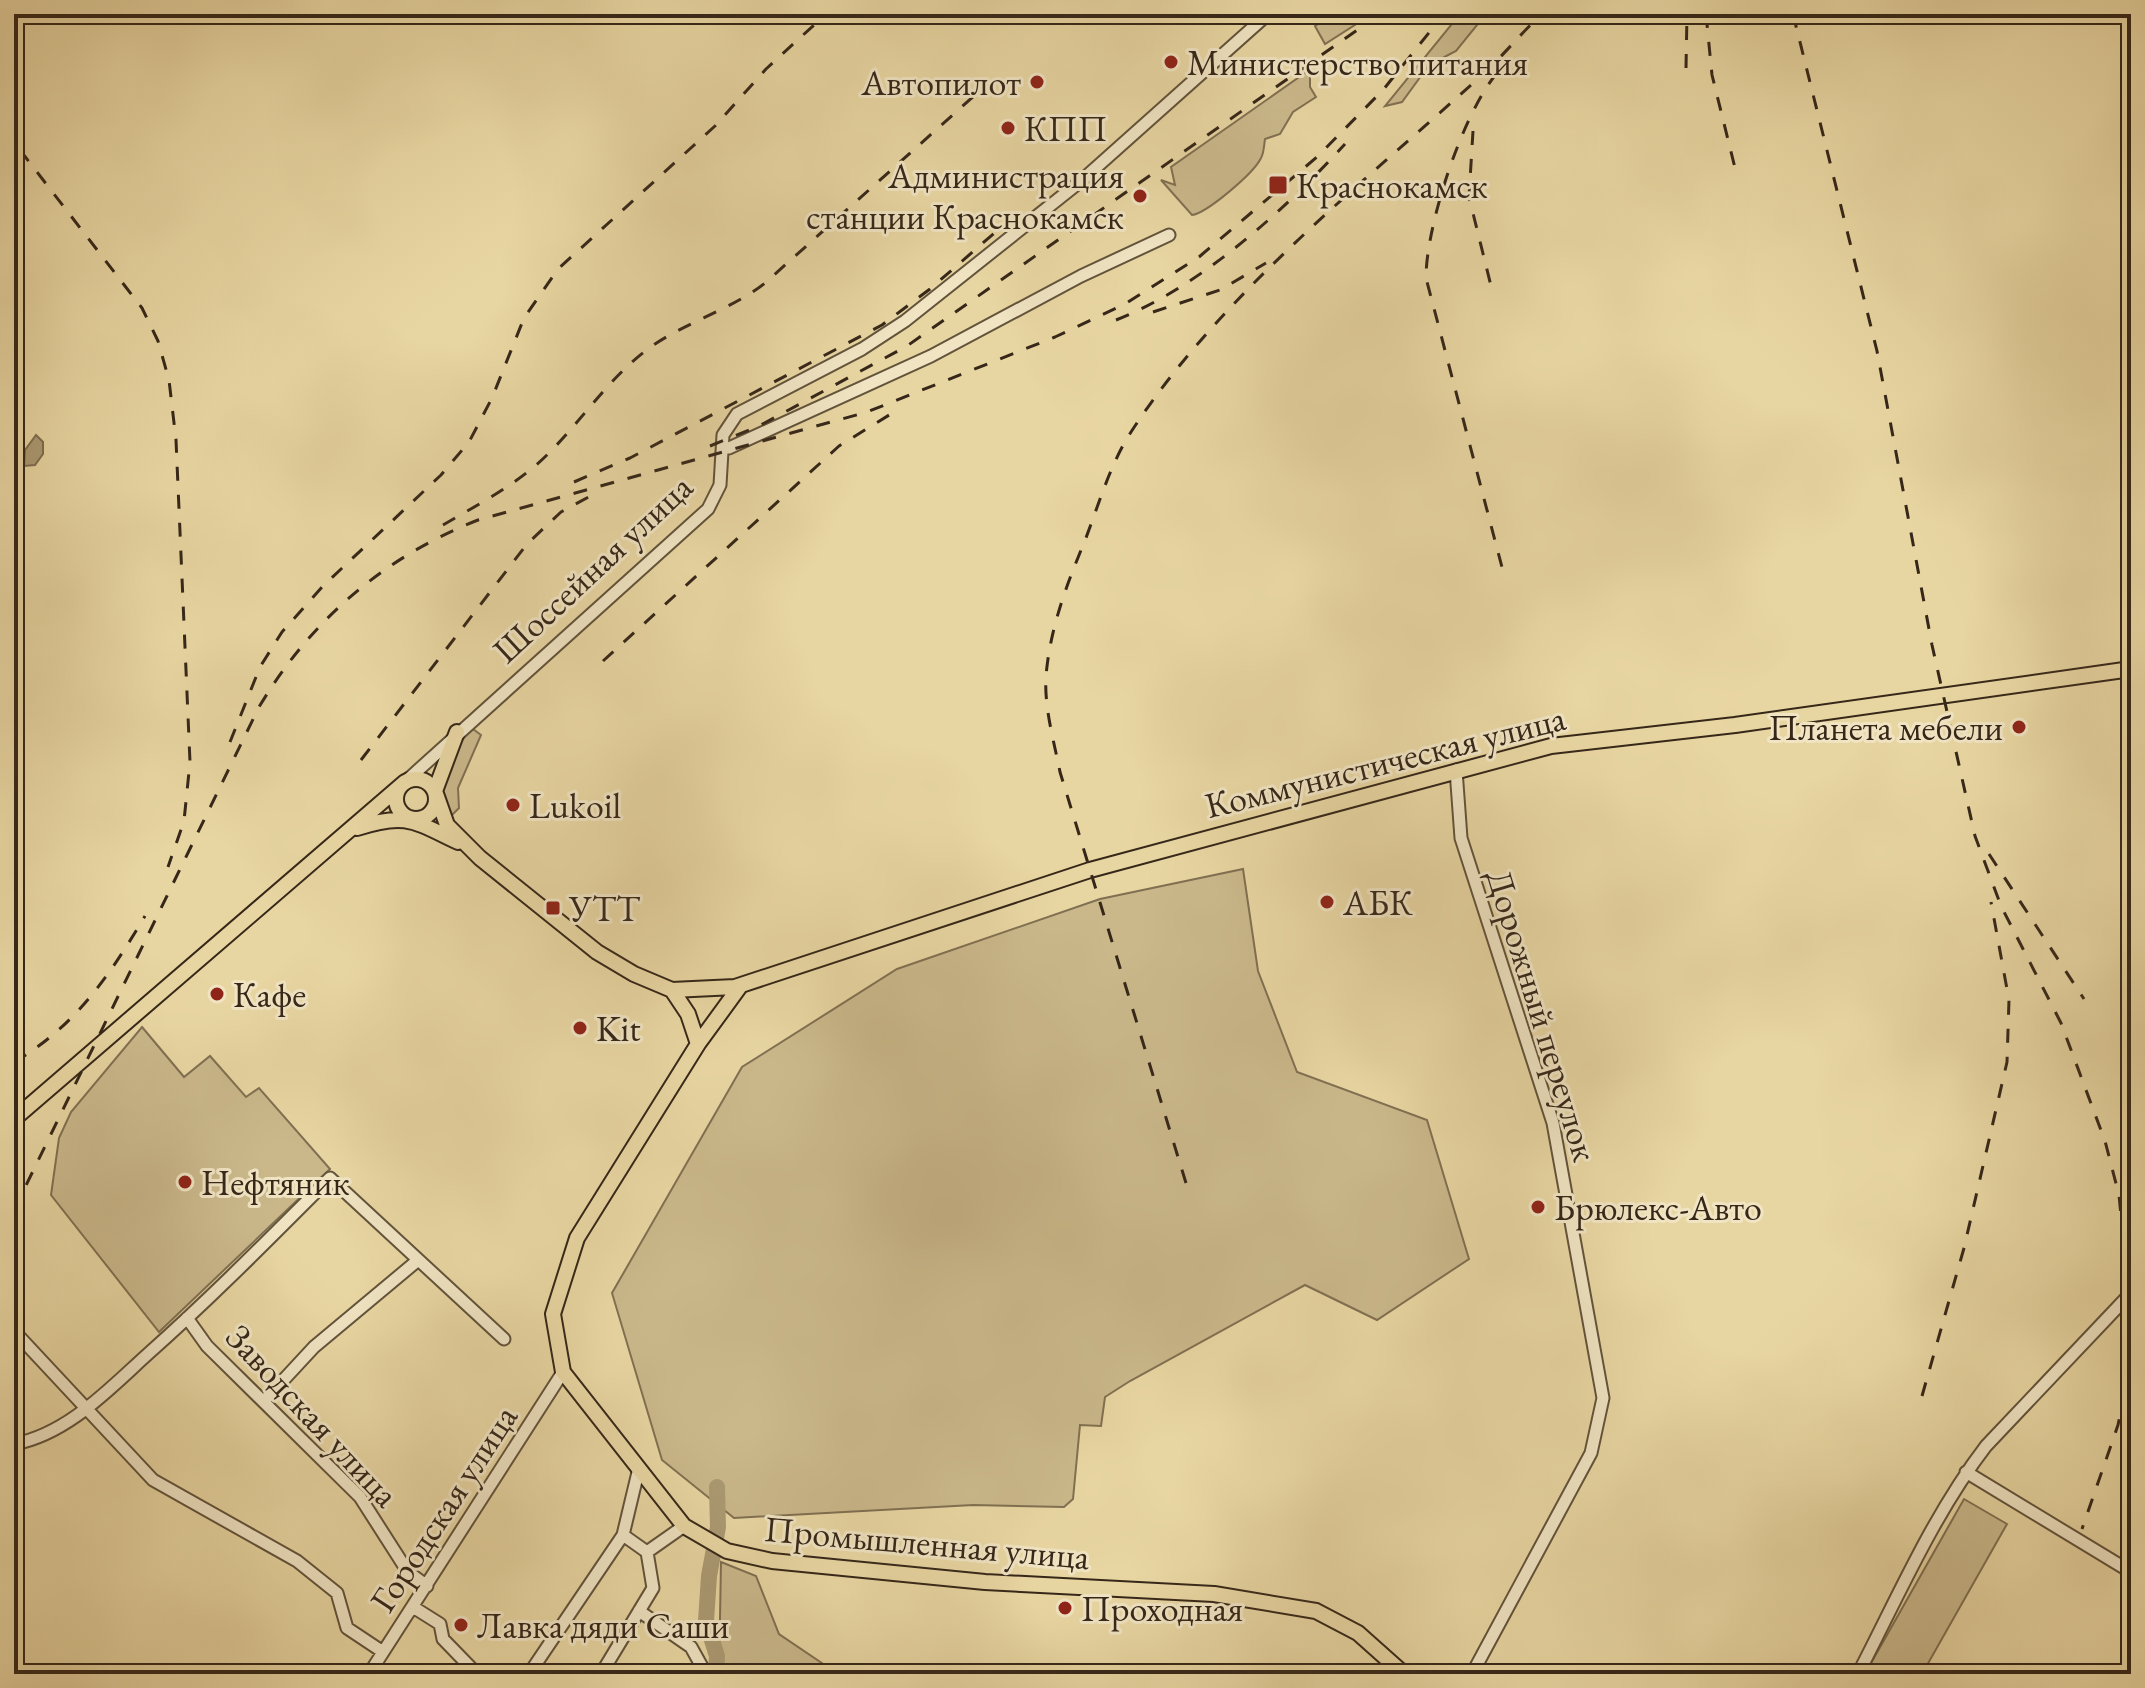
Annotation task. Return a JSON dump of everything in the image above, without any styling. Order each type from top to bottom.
[{"type":"main road","name":"Коммунистическая улица","points":[[672,990],[741,985],[1090,870],[1456,770],[1573,742],[1735,725],[2131,669]]},
{"type":"main road","points":[[349,831],[387,818],[410,819],[429,814],[434,808],[435,791],[457,732]]},
{"type":"main road","points":[[466,846],[410,819],[396,804],[396,795],[405,782],[422,780],[435,791],[441,814],[466,846],[597,952],[634,974],[672,990],[688,1014],[698,1044]]},
{"type":"main road","name":"Шоссейная улица","points":[[14,1119],[405,782]]},
{"type":"main road","points":[[698,1044],[741,985]]},
{"type":"main road","points":[[688,1014],[690,996],[704,989],[719,997],[721,1008],[718,1017]]},
{"type":"main road","points":[[688,1014],[701,1023],[718,1017]]},
{"type":"main road","name":"Промышленная улица","points":[[698,1044],[577,1238],[553,1314],[563,1372],[684,1526],[727,1551],[772,1561],[985,1582],[1214,1594],[1316,1611],[1358,1633],[1404,1674]]},
{"type":"street","name":"Шоссейная улица","points":[[405,782],[708,509],[720,485],[723,435],[737,414],[862,349],[905,321],[1081,181],[1268,14]]},
{"type":"street","points":[[729,448],[931,356],[1081,276],[1169,235]]},
{"type":"street","name":"Дорожный переулок","points":[[1456,770],[1461,838],[1553,1123],[1603,1398],[1591,1453],[1472,1674]]},
{"type":"street","points":[[14,1444],[35,1440],[88,1407],[187,1318],[330,1178],[504,1339]]},
{"type":"street","points":[[264,1401],[314,1347],[417,1261]]},
{"type":"street","points":[[1858,1674],[1930,1534],[1966,1472],[1986,1446],[2131,1293]]},
{"type":"street","name":"Заводская улица","points":[[187,1318],[207,1346],[360,1497],[408,1572],[427,1586]]},
{"type":"street","points":[[14,1331],[153,1480],[297,1561],[337,1593],[347,1628],[383,1652]]},
{"type":"street","name":"Городская улица","points":[[369,1674],[563,1372]]},
{"type":"street","points":[[529,1674],[623,1535],[639,1468]]},
{"type":"street","points":[[1966,1472],[2131,1572]]},
{"type":"street","points":[[647,1552],[684,1526]]},
{"type":"street","points":[[601,1674],[653,1588],[647,1552],[623,1535]]},
{"type":"street","points":[[413,1607],[440,1624],[443,1639],[477,1674]]},
{"type":"street","points":[[639,1611],[691,1647],[706,1674]]},
{"type":"shaded area","points":[[1335,14],[1372,14],[1325,44],[1315,26]]},
{"type":"shaded area","points":[[1460,14],[1486,14],[1456,51],[1429,65],[1402,102],[1385,106]]},
{"type":"shaded area","points":[[1305,73],[1310,76],[1310,87],[1316,97],[1293,112],[1280,134],[1265,139],[1257,165],[1240,182],[1219,200],[1192,215],[1161,180],[1175,185],[1171,167]]},
{"type":"shaded area","points":[[36,435],[43,442],[43,454],[35,465],[24,466],[25,450]]},
{"type":"shaded area","points":[[473,729],[481,735],[458,788],[459,808],[452,815],[446,812],[445,778],[458,745]]},
{"type":"shaded area","points":[[1243,869],[1258,971],[1297,1072],[1427,1120],[1469,1259],[1377,1320],[1305,1285],[1130,1381],[1105,1397],[1101,1426],[1080,1425],[1073,1499],[1064,1507],[973,1505],[734,1518],[662,1460],[612,1293],[742,1067],[897,969],[1100,899]]},
{"type":"shaded area","name":"Нефтяник","points":[[142,1027],[184,1077],[210,1056],[246,1097],[259,1088],[330,1169],[159,1332],[51,1195],[59,1138],[71,1112]]},
{"type":"shaded area","points":[[1964,1499],[2007,1524],[1922,1674],[1869,1674],[1866,1672]]},
{"type":"shaded area","points":[[721,1562],[756,1576],[779,1634],[838,1674],[719,1674]]},
{"type":"waterway","points":[[716,1674],[717,1656],[706,1621],[709,1576],[718,1527],[717,1487]]},
{"type":"railway","points":[[230,742],[260,667],[282,632],[323,586],[441,475],[469,442],[492,398],[524,318],[558,269],[715,126],[766,69],[826,14]]},
{"type":"railway","points":[[710,446],[759,426],[907,346],[1380,14]]},
{"type":"railway","points":[[14,1210],[259,707],[302,646],[353,595],[411,553],[478,520],[867,412],[1055,337],[1125,304],[1199,257],[1317,157],[1383,90],[1444,14]]},
{"type":"railway","points":[[1186,1183],[1060,772],[1046,700],[1048,659],[1060,608],[1117,458],[1131,432],[1167,382],[1207,334],[1295,243],[1482,75],[1542,14]]},
{"type":"railway","points":[[1686,68],[1687,14]]},
{"type":"railway","points":[[1706,14],[1712,75],[1736,172]]},
{"type":"railway","points":[[1793,14],[1877,351],[1932,645],[1975,836],[2001,906],[2061,1023],[2105,1141],[2119,1195],[2131,1320],[2130,1366],[2118,1425],[2082,1529]]},
{"type":"railway","points":[[1497,73],[1472,114],[1449,171],[1432,229],[1426,278],[1503,571]]},
{"type":"railway","points":[[443,525],[498,493],[536,465],[644,352],[765,283],[975,95]]},
{"type":"railway","points":[[1473,131],[1469,197],[1493,294]]},
{"type":"railway","points":[[1116,320],[1179,288],[1239,245],[1295,195],[1345,144]]},
{"type":"railway","points":[[20,150],[142,308],[158,341],[169,380],[176,440],[190,762],[184,821],[168,867]]},
{"type":"railway","points":[[574,482],[630,458],[882,325],[930,289],[999,229]]},
{"type":"railway","points":[[1153,312],[1220,290],[1266,263]]},
{"type":"railway","points":[[603,661],[839,446],[894,412]]},
{"type":"railway","points":[[361,760],[527,544],[561,512],[594,494]]},
{"type":"railway","points":[[1989,854],[2084,999]]},
{"type":"railway","points":[[1922,1396],[1964,1248],[2007,1062],[2009,1000],[1991,902]]},
{"type":"railway","points":[[14,1062],[36,1048],[73,1016],[104,979],[145,916]]},
{"type":"place","name":"Министерство питания","points":[[1171,62]]},
{"type":"place","name":"Автопилот","points":[[1037,82]]},
{"type":"place","name":"КПП","points":[[1008,128]]},
{"type":"place","name":"Краснокамск","points":[[1278,185]]},
{"type":"place","name":"Администрация станции Краснокамск","points":[[1140,196]]},
{"type":"place","name":"Планета мебели","points":[[2019,727]]},
{"type":"place","name":"Lukoil","points":[[513,805]]},
{"type":"place","name":"АБК","points":[[1327,902]]},
{"type":"place","name":"УТТ","points":[[553,908]]},
{"type":"place","name":"Кафе","points":[[217,994]]},
{"type":"place","name":"Kit","points":[[580,1028]]},
{"type":"place","name":"Нефтяник","points":[[185,1182]]},
{"type":"place","name":"Брюлекс-Авто","points":[[1538,1207]]},
{"type":"place","name":"Проходная","points":[[1065,1608]]},
{"type":"place","name":"Лавка дяди Саши","points":[[461,1625]]}]
